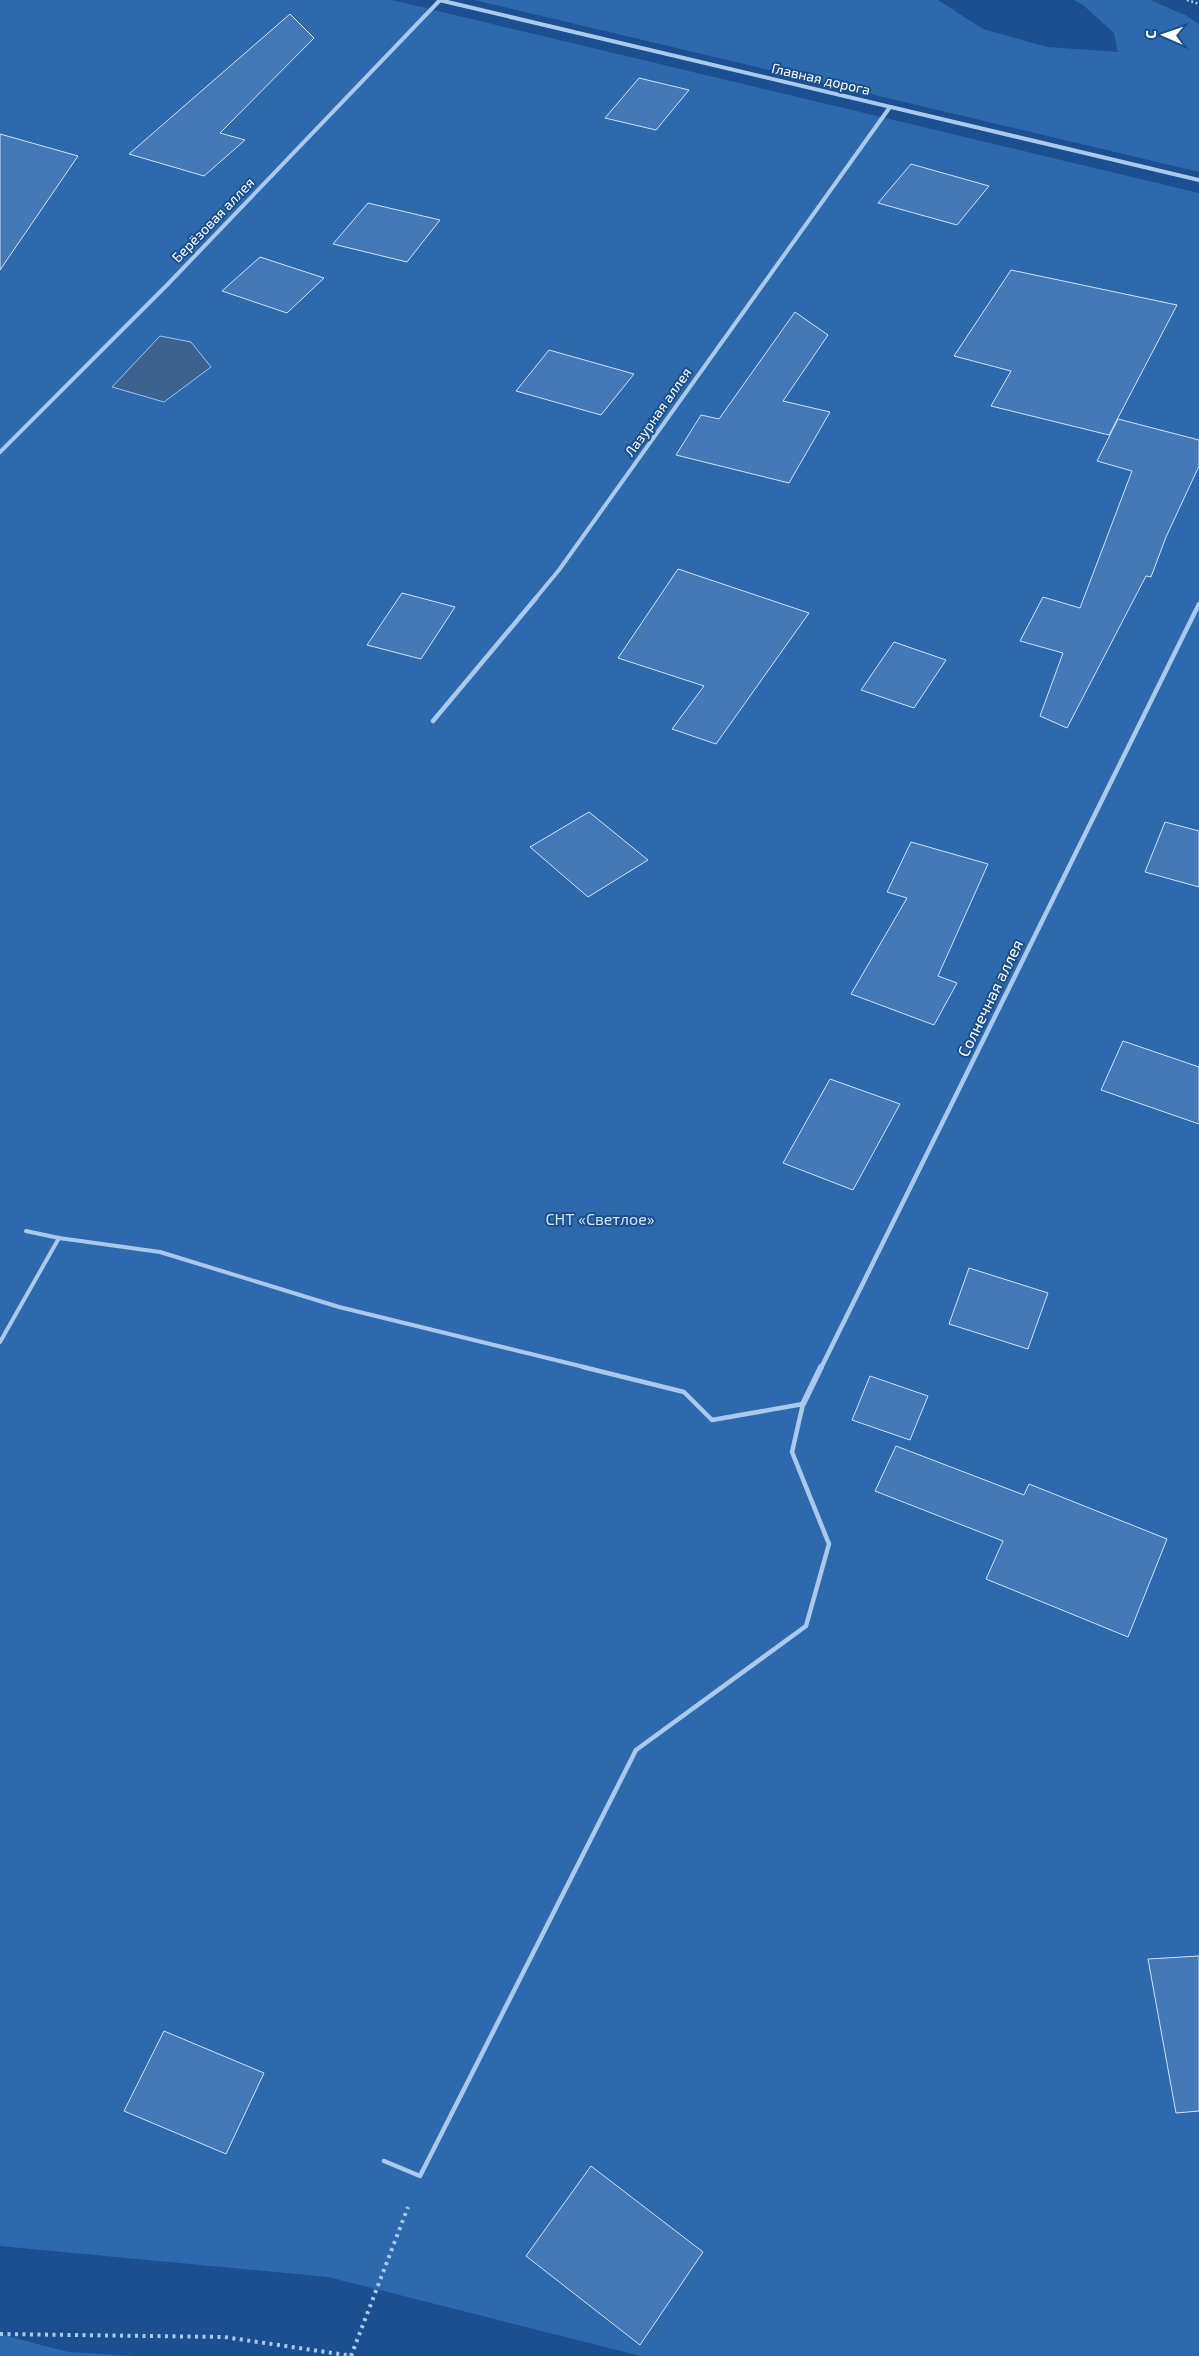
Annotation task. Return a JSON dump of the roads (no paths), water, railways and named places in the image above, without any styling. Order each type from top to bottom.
[{"type":"street","name":"Главная дорога","points":[[440,0],[1199,180]]},
{"type":"street","name":"Берёзовая аллея","points":[[0,452],[166,285],[440,0]]},
{"type":"street","name":"Лазурная аллея","points":[[433,721],[559,570],[890,107]]},
{"type":"street","name":"Солнечная аллея","points":[[803,1404],[1199,604]]},
{"type":"lane","points":[[26,1231],[59,1238],[160,1252],[339,1307],[684,1392],[712,1420],[803,1404],[792,1452],[829,1544],[806,1626],[636,1750],[420,2176],[384,2161]]},
{"type":"lane","points":[[0,1342],[59,1238]]},
{"type":"park label","name":"СНТ «Светлое»","points":[[600,1219]]}]
